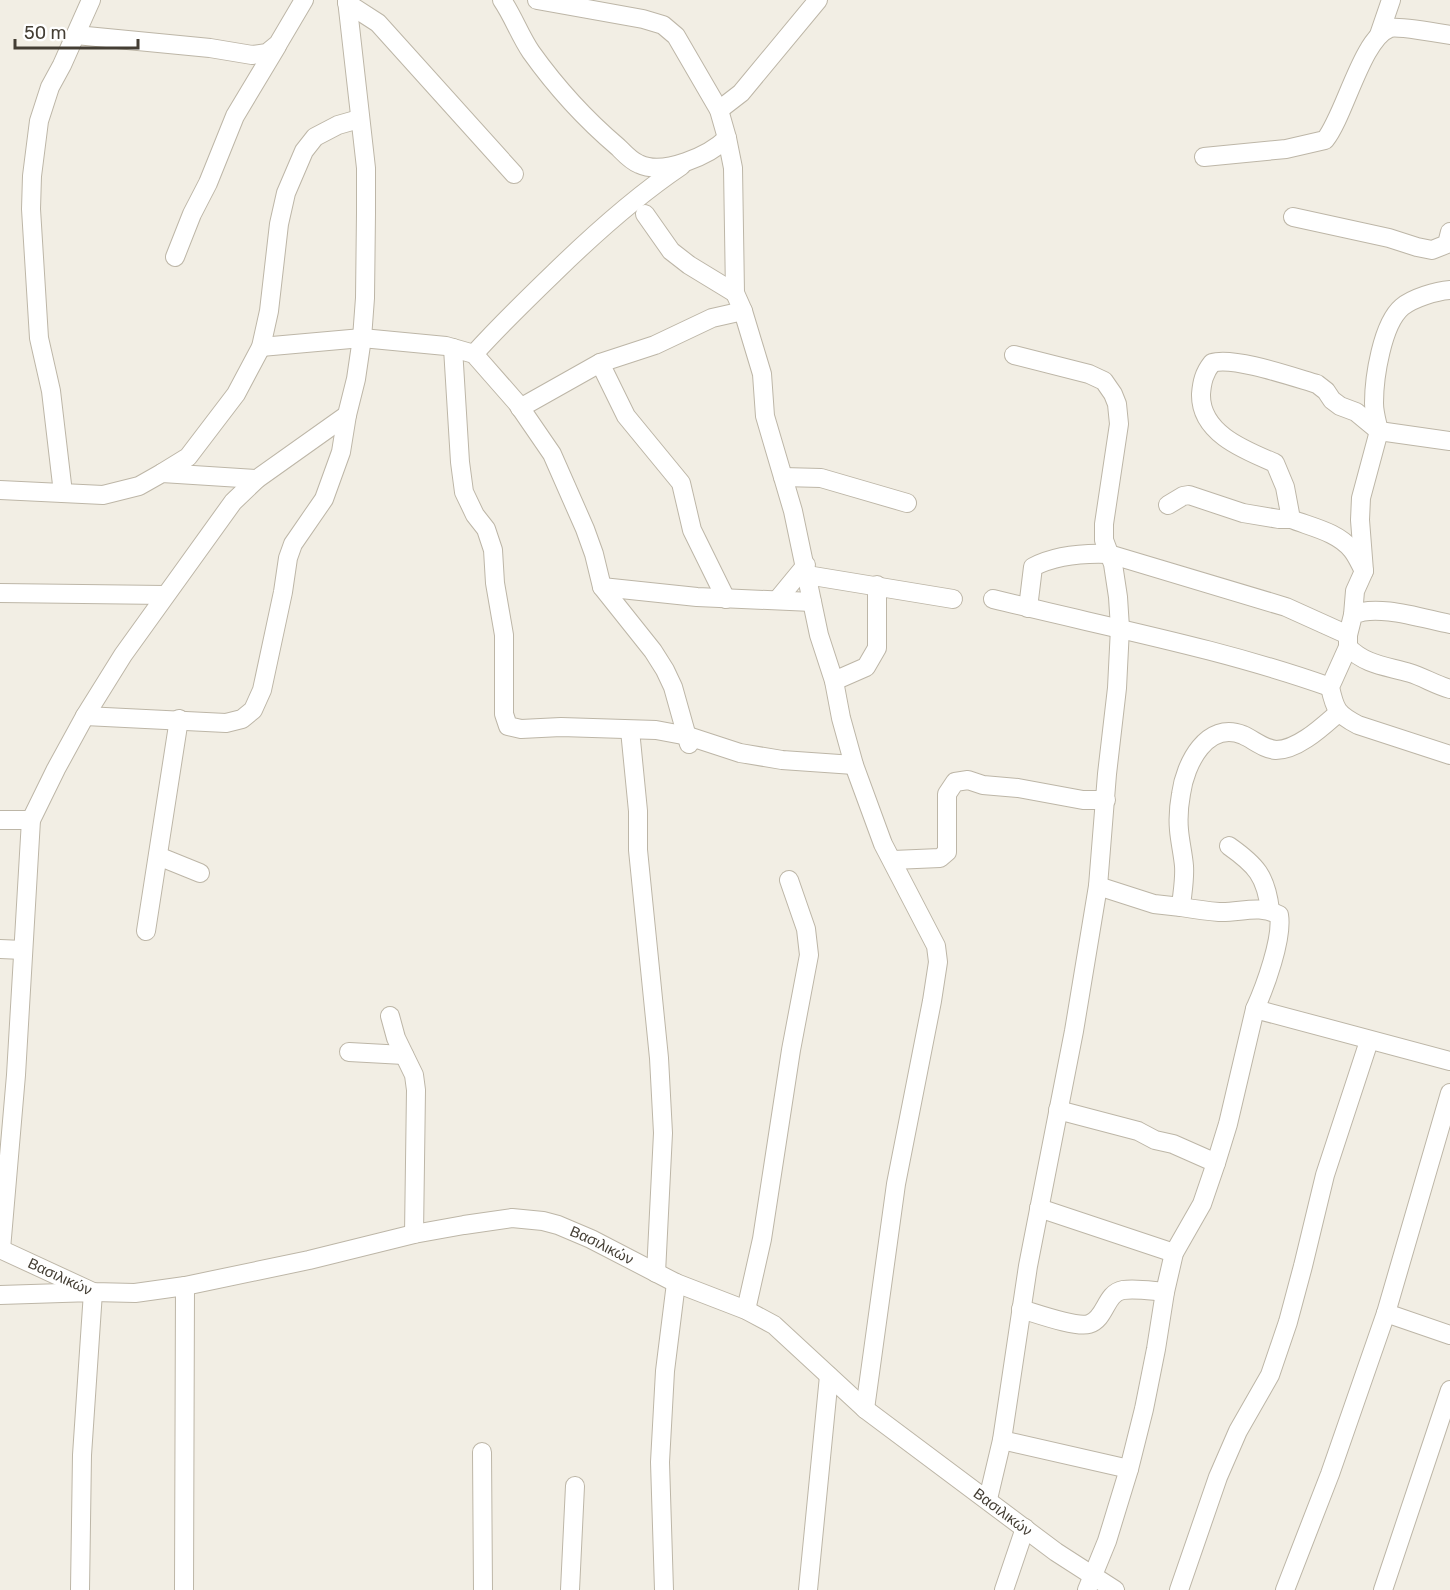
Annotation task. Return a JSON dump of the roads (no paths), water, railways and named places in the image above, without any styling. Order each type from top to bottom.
[{"type":"street","points":[[63,493],[51,391],[39,338],[31,208],[34,152],[39,121],[50,87],[91,0]]},
{"type":"street","points":[[175,257],[235,116],[303,0]]},
{"type":"street","points":[[502,0],[530,50],[560,89],[583,114],[637,164],[650,168],[666,167],[716,149],[727,138]]},
{"type":"street","points":[[537,0],[615,13],[663,25],[676,36],[688,53],[719,110],[734,168],[735,293],[743,311],[762,374],[765,416],[806,570],[819,635],[834,681],[854,765],[884,844],[936,946],[938,962],[896,1184],[865,1409]]},
{"type":"street","points":[[719,110],[741,93],[818,0]]},
{"type":"street","points":[[1204,157],[1286,149],[1324,140],[1331,132],[1366,54],[1379,35],[1391,0]]},
{"type":"street","points":[[84,716],[226,723],[242,719],[253,710],[262,690],[288,558],[293,544],[324,499],[340,452],[356,379],[362,338],[365,298],[366,168],[347,2]]},
{"type":"street","points":[[347,2],[378,23],[514,174]]},
{"type":"street","points":[[1379,35],[1391,28],[1450,35]]},
{"type":"street","points":[[76,35],[210,48],[252,55],[267,53],[278,44]]},
{"type":"street","points":[[0,490],[104,495],[139,486],[188,457],[236,394],[261,347],[275,265],[279,224],[286,193],[304,151],[315,137],[338,125],[359,119]]},
{"type":"street","points":[[474,354],[599,229],[650,187],[690,160]]},
{"type":"street","points":[[645,214],[671,250],[689,265],[735,293]]},
{"type":"street","points":[[1293,217],[1432,250],[1447,244],[1450,232]]},
{"type":"street","points":[[1450,290],[1412,301],[1401,308],[1391,321],[1376,371],[1374,406],[1379,431],[1361,498],[1360,520],[1364,571],[1355,591],[1348,641],[1330,687],[1338,713],[1358,725],[1450,755]]},
{"type":"street","points":[[520,408],[600,363],[655,345],[712,318],[743,311]]},
{"type":"street","points":[[261,347],[362,338],[446,346],[474,354],[520,408],[552,454],[594,554],[602,587],[653,651],[665,670],[673,687],[689,742]]},
{"type":"street","points":[[453,348],[464,492],[475,515],[486,530],[492,550],[504,636],[504,714],[508,726],[521,729],[561,727],[656,730],[689,742],[740,753],[782,760],[854,765]]},
{"type":"street","points":[[988,1499],[1002,1440],[1021,1309],[1098,886],[1117,688],[1119,628],[1118,597],[1113,564],[1104,540],[1104,524],[1119,424],[1117,404],[1104,381],[1089,374],[1014,355]]},
{"type":"street","points":[[1291,519],[1285,487],[1275,463],[1250,453],[1215,430],[1202,409],[1202,379],[1212,363],[1220,361],[1236,363],[1317,384],[1340,406],[1356,412],[1379,431],[1450,441]]},
{"type":"street","points":[[600,363],[626,416],[681,483],[692,530],[726,599]]},
{"type":"street","points":[[0,1249],[8,1075],[23,951],[31,820],[84,716],[165,595],[234,502],[256,479],[347,415]]},
{"type":"street","points":[[162,472],[256,479]]},
{"type":"street","points":[[783,477],[821,478],[907,503]]},
{"type":"street","points":[[1168,505],[1183,496],[1190,495],[1243,513],[1291,519],[1332,534],[1342,541],[1352,549],[1364,571]]},
{"type":"street","points":[[1028,608],[1033,567],[1043,561],[1087,553],[1109,554],[1286,607],[1348,641],[1356,656],[1450,689]]},
{"type":"street","points":[[806,570],[953,599]]},
{"type":"street","points":[[778,599],[806,570]]},
{"type":"street","points":[[834,681],[866,667],[877,648],[877,585]]},
{"type":"street","points":[[602,587],[751,601],[778,599],[812,602]]},
{"type":"street","points":[[0,593],[165,595]]},
{"type":"street","points":[[993,599],[1119,628],[1290,672],[1330,687]]},
{"type":"street","points":[[1353,615],[1361,611],[1395,613],[1450,624]]},
{"type":"street","points":[[1181,907],[1185,869],[1179,829],[1181,793],[1188,764],[1201,747],[1214,734],[1228,730],[1265,747],[1275,750],[1285,749],[1317,732],[1338,713]]},
{"type":"street","points":[[146,931],[179,720]]},
{"type":"street","points":[[630,730],[663,1133],[656,1273]]},
{"type":"street","points":[[893,860],[940,858],[947,852],[947,794],[955,782],[968,780],[983,785],[1018,788],[1083,800],[1106,800]]},
{"type":"street","points":[[0,820],[31,820]]},
{"type":"street","points":[[1229,846],[1252,862],[1268,893],[1270,910]]},
{"type":"street","points":[[158,856],[200,873]]},
{"type":"street","points":[[746,1310],[762,1239],[791,1050],[809,955],[806,928],[789,880]]},
{"type":"street","points":[[1090,1583],[1107,1541],[1129,1469],[1156,1349],[1174,1253],[1202,1204],[1216,1163],[1228,1124],[1255,1009],[1268,978],[1281,926],[1279,915],[1270,910],[1258,908],[1220,912],[1154,904],[1098,886]]},
{"type":"street","points":[[0,949],[23,951]]},
{"type":"street","points":[[1255,1009],[1450,1061]]},
{"type":"street","points":[[390,1016],[396,1038],[414,1075],[416,1090],[414,1234]]},
{"type":"street","points":[[1179,1590],[1218,1477],[1238,1431],[1270,1375],[1303,1266],[1325,1175],[1369,1041]]},
{"type":"street","points":[[349,1052],[404,1055]]},
{"type":"street","points":[[1285,1590],[1330,1474],[1386,1313],[1450,1092]]},
{"type":"street","points":[[1058,1110],[1138,1131],[1155,1140],[1173,1144],[1216,1163]]},
{"type":"street","points":[[1039,1208],[1174,1253]]},
{"type":"street","name":"Βασιλικών","points":[[0,1249],[93,1292],[135,1293],[185,1286],[309,1260],[414,1234],[512,1218],[543,1221],[591,1239],[676,1283],[746,1310],[774,1325],[865,1409],[988,1499],[1056,1552],[1090,1583],[1115,1590]]},
{"type":"street","points":[[664,1590],[660,1462],[665,1371],[676,1283]]},
{"type":"street","points":[[184,1590],[185,1286]]},
{"type":"street","points":[[1021,1309],[1080,1325],[1090,1324],[1099,1318],[1113,1294],[1123,1290],[1165,1292]]},
{"type":"street","points":[[0,1295],[93,1292],[82,1455],[80,1590]]},
{"type":"street","points":[[1386,1313],[1450,1335]]},
{"type":"street","points":[[808,1590],[829,1376]]},
{"type":"street","points":[[1383,1590],[1450,1390]]},
{"type":"street","points":[[1002,1440],[1129,1469]]},
{"type":"street","points":[[482,1452],[483,1590]]},
{"type":"street","points":[[570,1590],[575,1486]]},
{"type":"street","points":[[1004,1590],[1025,1528]]},
{"type":"street","points":[[650,1590],[663,1559]]}]
